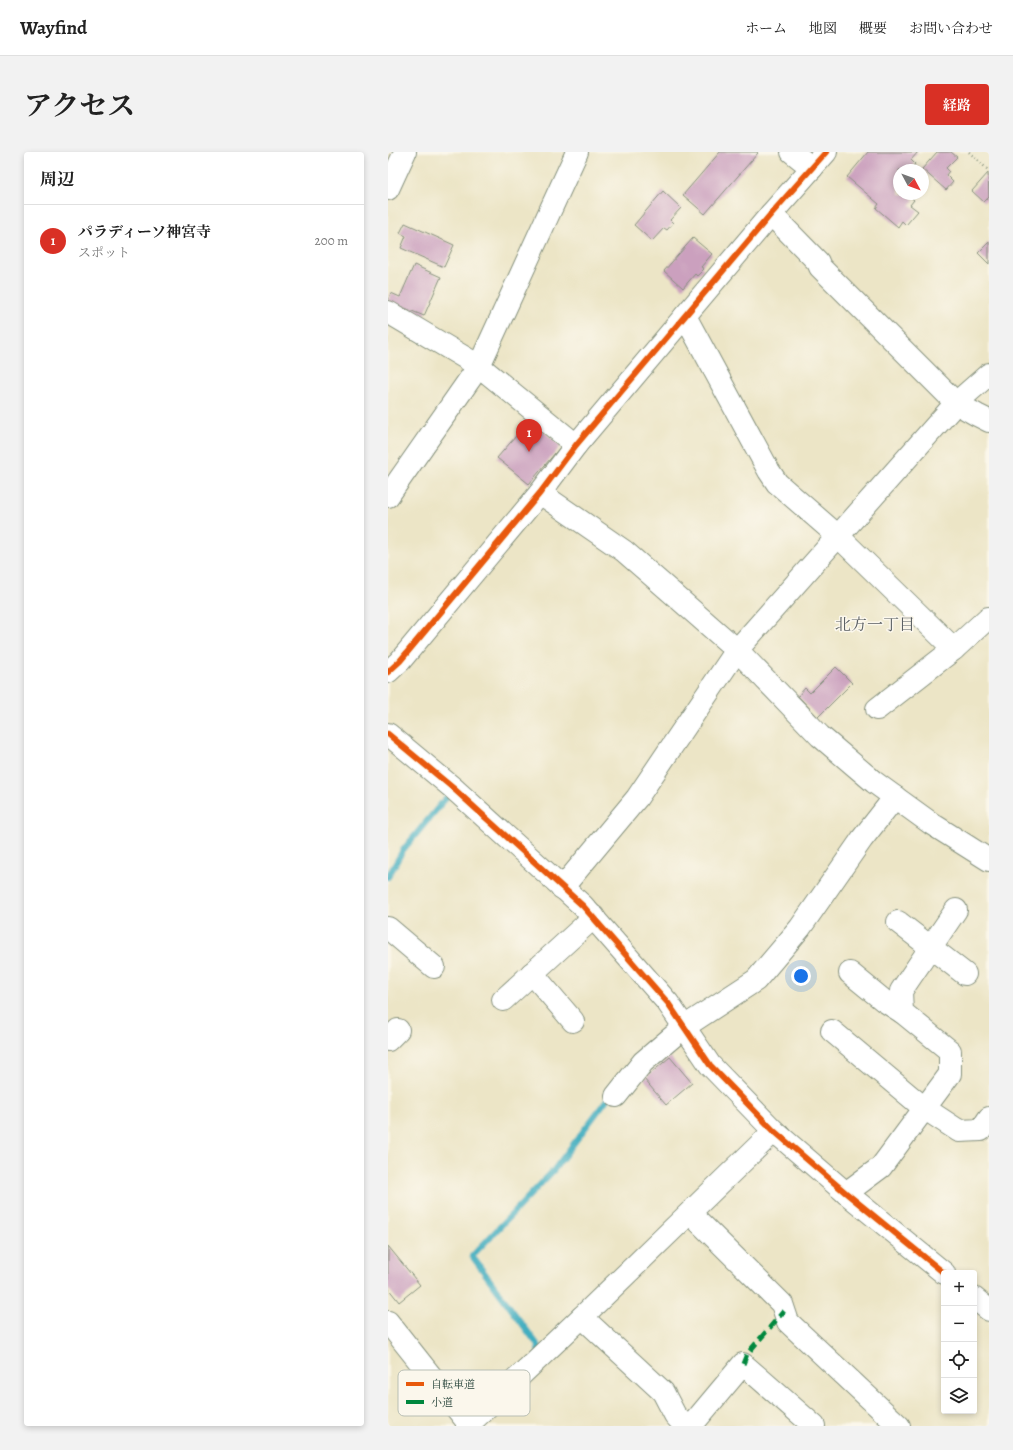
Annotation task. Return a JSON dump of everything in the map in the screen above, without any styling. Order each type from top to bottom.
[{"type":"street","points":[[388,188],[405,152]]},
{"type":"street","points":[[388,496],[479,366],[577,152]]},
{"type":"street","points":[[792,152],[812,168]]},
{"type":"street","points":[[388,672],[400,661],[540,492],[576,445],[826,152]]},
{"type":"street","points":[[772,214],[818,262],[820,267],[956,403],[989,421]]},
{"type":"street","points":[[388,312],[479,366],[576,445]]},
{"type":"street","points":[[685,316],[769,471],[777,482],[838,536],[954,649]]},
{"type":"street","points":[[562,888],[637,798],[737,650],[956,403],[989,374]]},
{"type":"street","points":[[540,492],[624,551],[737,650],[820,736],[874,782],[932,824],[989,860]]},
{"type":"street","points":[[877,709],[954,649],[988,618]]},
{"type":"street","points":[[388,734],[453,788],[594,917],[668,1003],[710,1065],[774,1131],[846,1193],[941,1271]]},
{"type":"street","points":[[616,1096],[643,1062],[684,1027],[756,980],[800,928],[862,839],[895,797]]},
{"type":"street","points":[[902,1012],[901,991],[956,910]]},
{"type":"street","points":[[503,1000],[594,917]]},
{"type":"street","points":[[898,922],[965,974]]},
{"type":"street","points":[[388,928],[434,967]]},
{"type":"street","points":[[532,973],[573,1021]]},
{"type":"street","points":[[846,1193],[881,1168],[950,1074],[950,1051],[902,1012],[883,1000],[850,973]]},
{"type":"street","points":[[832,1032],[924,1108],[959,1131],[980,1130],[989,1118]]},
{"type":"street","points":[[523,1370],[582,1318],[774,1131]]},
{"type":"street","points":[[690,1213],[782,1304],[788,1322],[899,1426]]},
{"type":"street","points":[[977,1300],[989,1310]]},
{"type":"street","points":[[582,1318],[663,1392],[675,1415],[685,1426]]},
{"type":"street","points":[[388,1322],[426,1370]]},
{"type":"street","points":[[691,1426],[744,1364],[814,1426]]},
{"type":"path","points":[[969,152],[989,171]]},
{"type":"building","points":[[720,152],[758,153],[705,214],[683,195]]},
{"type":"building","points":[[868,152],[918,152],[911,160],[915,164],[893,164],[893,200],[914,200],[910,205],[918,211],[906,225],[902,221],[898,227],[876,208],[879,204],[847,177]]},
{"type":"building","points":[[937,152],[951,152],[957,157],[946,168],[949,171],[946,175],[953,182],[946,190],[929,175],[929,164],[926,164]]},
{"type":"building","points":[[988,173],[989,197],[984,202],[972,191]]},
{"type":"building","points":[[663,191],[681,208],[670,220],[673,223],[667,230],[664,228],[652,241],[634,225]]},
{"type":"building","points":[[405,223],[454,245],[444,267],[401,248],[406,236],[400,233]]},
{"type":"building","points":[[693,238],[712,254],[701,267],[704,269],[697,276],[695,274],[683,288],[664,271]]},
{"type":"building","points":[[989,242],[989,264],[978,253]]},
{"type":"building","points":[[414,265],[441,277],[424,316],[388,301],[391,293],[400,297]]},
{"type":"building","points":[[530,420],[561,446],[529,484],[497,458]]},
{"type":"building","points":[[836,667],[852,683],[818,717],[798,696],[805,688],[810,693]]},
{"type":"building","points":[[670,1057],[692,1083],[666,1105],[644,1079]]},
{"type":"building","points":[[388,1246],[420,1285],[399,1302],[388,1288]]},
{"type":"waterway","points":[[388,877],[403,850],[446,798]]},
{"type":"waterway","points":[[538,1350],[540,1348],[472,1256],[553,1171],[611,1094]]},
{"type":"marked path","points":[[743,1364],[747,1354],[784,1311]]},
{"type":"cycle path","points":[[388,672],[400,661],[540,493],[576,445],[771,214],[826,152]]},
{"type":"cycle path","points":[[388,734],[453,788],[583,906],[668,1003],[710,1065],[774,1131],[846,1193],[941,1271]]},
{"type":"place","name":"パラディーソ神宮寺","points":[[529,452]]},
{"type":"district","name":"北方一丁目","points":[[875,625]]}]
